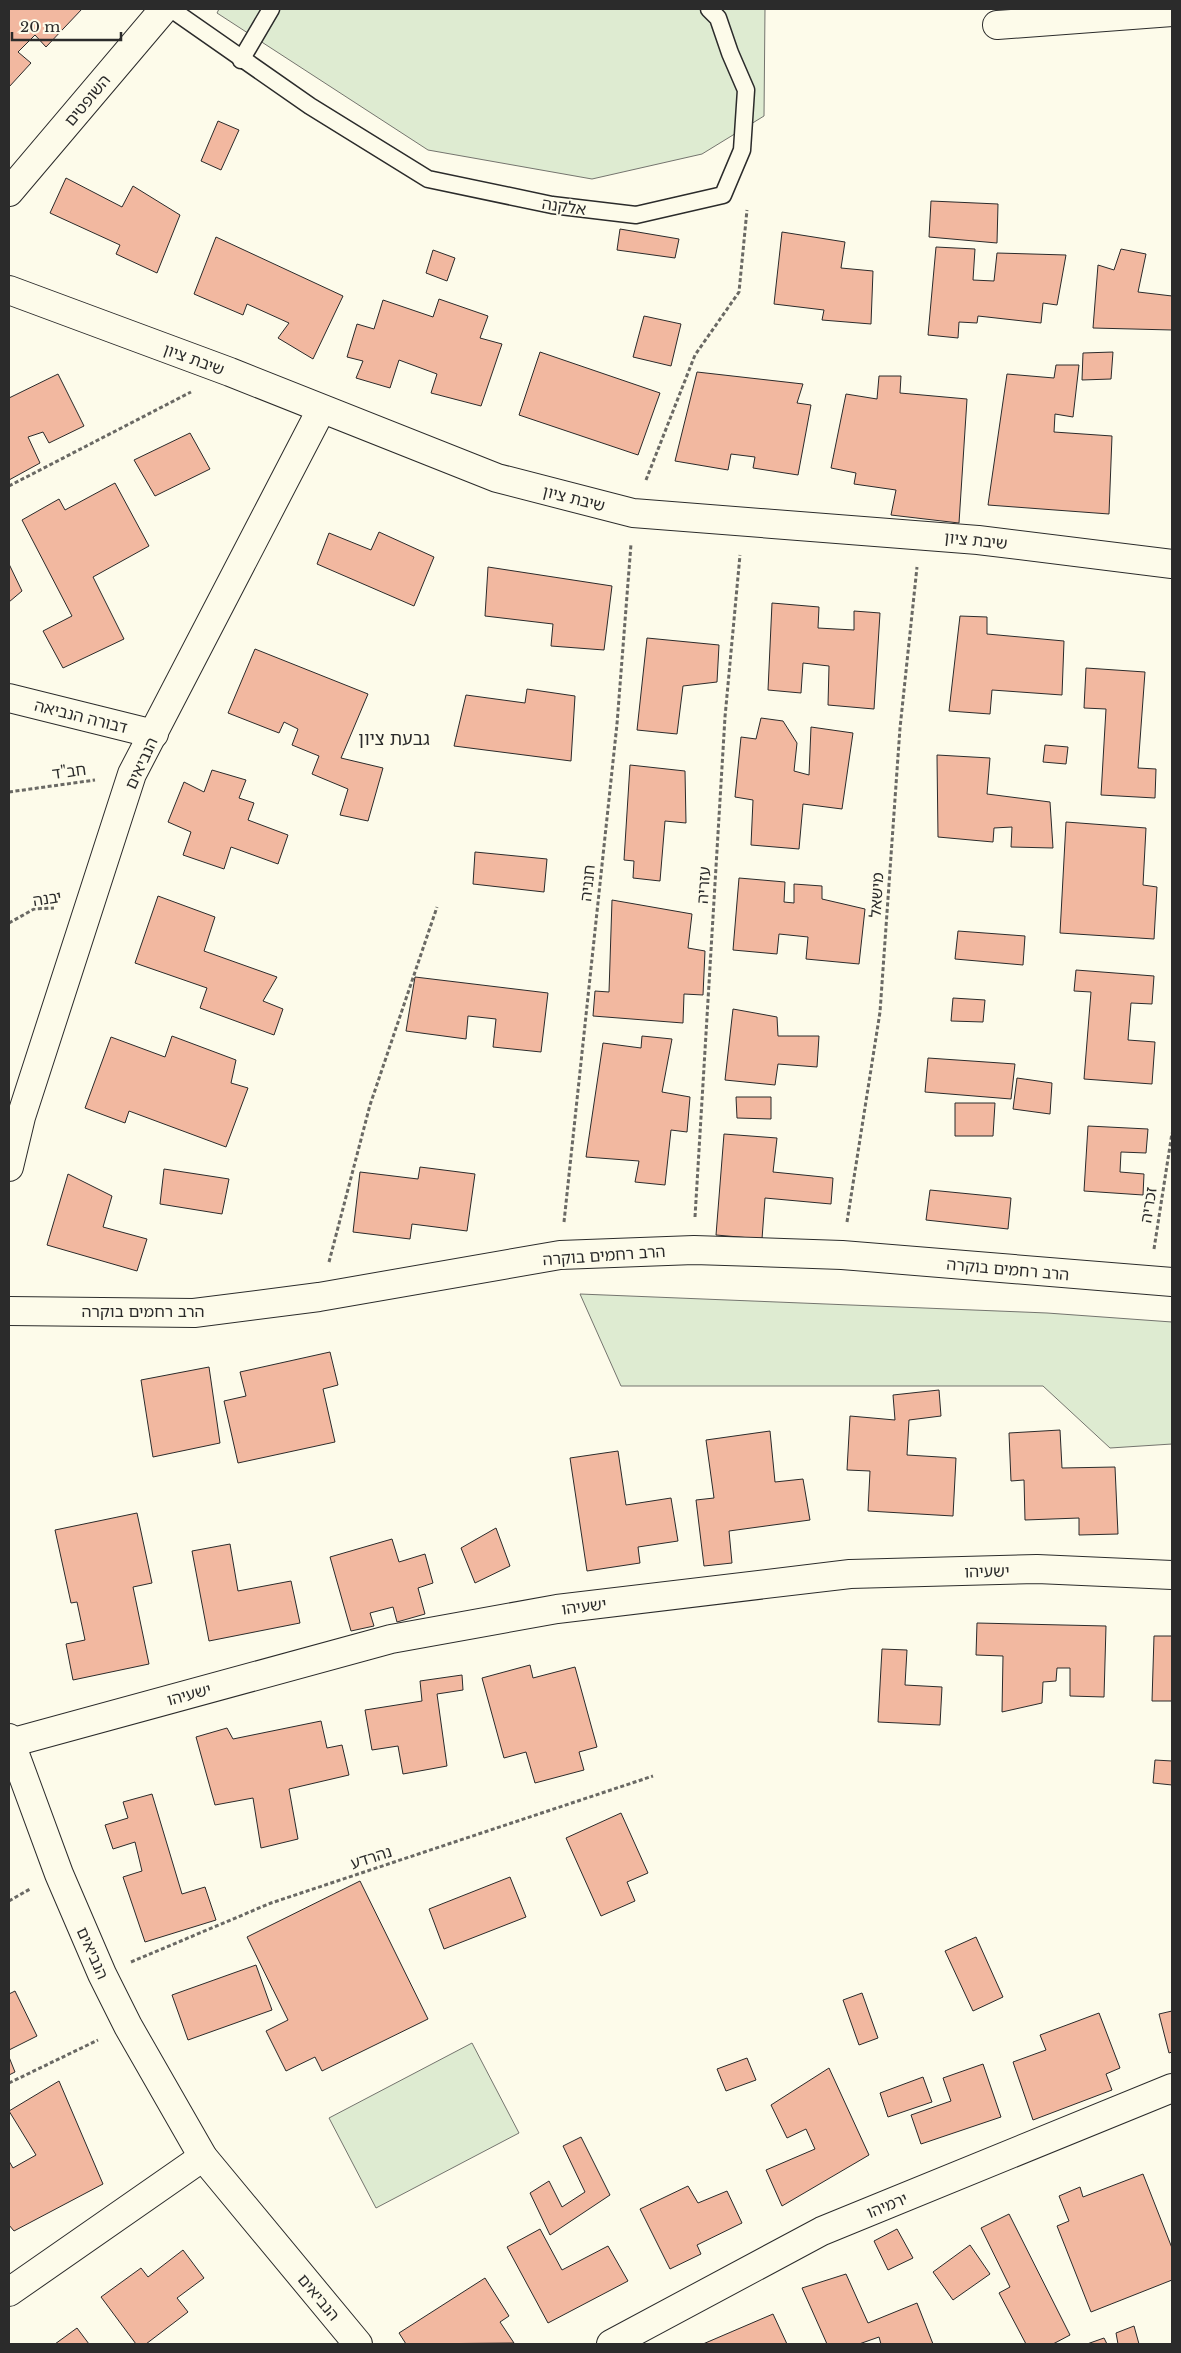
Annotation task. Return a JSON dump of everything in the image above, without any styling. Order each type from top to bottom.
[{"type":"street","name":"השופטים","points":[[9,192],[164,9]]},
{"type":"street","points":[[997,25],[1172,12]]},
{"type":"street","name":"שיבת ציון","points":[[9,290],[230,372],[321,410],[497,478],[633,513],[978,540],[1172,564]]},
{"type":"street","name":"הנביאים","points":[[9,1167],[21,1117],[132,774],[321,410]]},
{"type":"street","name":"דבורה הנביאה","points":[[9,698],[154,734]]},
{"type":"street","name":"הרב רחמים בוקרה","points":[[9,1310],[194,1313],[319,1297],[560,1255],[694,1250],[842,1255],[1161,1282]]},
{"type":"street","name":"ישעיהו","points":[[10,1741],[391,1639],[558,1609],[850,1574],[1037,1570],[1172,1575]]},
{"type":"street","name":"הנביאים","points":[[10,1741],[59,1874],[102,1974],[128,2026],[203,2157],[358,2344]]},
{"type":"street","name":"ירמיהו","points":[[611,2344],[822,2232],[1172,2088]]},
{"type":"street","points":[[9,2292],[203,2157]]},
{"type":"lane","name":"אלקנה","points":[[172,9],[310,106],[428,179],[552,205],[636,215],[723,195]]},
{"type":"lane","points":[[242,60],[271,9]]},
{"type":"lane","points":[[709,9],[718,18],[730,53],[746,90],[742,150],[723,195]]},
{"type":"path","name":"חנניה","points":[[560,1255],[617,724],[633,513],[695,355],[739,292],[747,205],[723,195]]},
{"type":"path","points":[[9,486],[230,372]]},
{"type":"path","name":"עזריה","points":[[694,1250],[726,718],[743,522]]},
{"type":"path","name":"מישאל","points":[[842,1255],[880,1012],[900,728],[920,536]]},
{"type":"path","name":"חב\"ד","points":[[9,792],[132,774]]},
{"type":"path","name":"יבנה","points":[[9,923],[34,909],[91,905]]},
{"type":"path","points":[[319,1297],[370,1105],[438,907]]},
{"type":"path","name":"זכריה","points":[[1161,1282],[1172,1133]]},
{"type":"path","name":"נהרדע","points":[[102,1974],[271,1903],[653,1776]]},
{"type":"path","points":[[9,2083],[128,2026]]},
{"type":"green space","points":[[219,9],[765,9],[764,116],[702,154],[592,179],[428,150],[217,13]]},
{"type":"green space","points":[[580,1294],[1047,1313],[1172,1322],[1172,1444],[1110,1448],[1043,1386],[621,1386]]},
{"type":"green space","points":[[472,2043],[519,2133],[376,2208],[329,2118]]},
{"type":"building","points":[[9,9],[82,9],[46,47],[35,35],[18,52],[31,63],[9,87]]},
{"type":"building","points":[[218,121],[239,130],[221,170],[201,161]]},
{"type":"building","points":[[66,178],[122,207],[133,186],[180,215],[157,273],[116,254],[120,245],[50,213]]},
{"type":"building","points":[[931,201],[998,204],[997,243],[929,237]]},
{"type":"building","points":[[620,229],[679,239],[675,258],[617,250]]},
{"type":"building","points":[[782,232],[845,242],[841,268],[873,271],[871,324],[822,320],[824,310],[774,304]]},
{"type":"building","points":[[216,237],[343,296],[313,359],[278,338],[289,323],[247,304],[243,315],[194,294]]},
{"type":"building","points":[[936,247],[975,249],[973,280],[994,281],[997,253],[1066,255],[1057,305],[1043,303],[1041,323],[978,316],[977,323],[959,322],[958,338],[928,335]]},
{"type":"building","points":[[1121,249],[1146,254],[1138,292],[1172,296],[1172,330],[1093,328],[1098,265],[1114,270]]},
{"type":"building","points":[[433,250],[455,258],[447,281],[426,273]]},
{"type":"building","points":[[439,299],[488,316],[480,338],[502,344],[481,406],[431,393],[437,374],[399,360],[390,388],[356,378],[363,361],[347,357],[357,324],[374,329],[383,300],[433,317]]},
{"type":"building","points":[[644,316],[681,324],[671,366],[633,357]]},
{"type":"building","points":[[540,352],[660,393],[638,455],[519,415]]},
{"type":"building","points":[[1113,352],[1111,379],[1082,380],[1083,353]]},
{"type":"building","points":[[1056,365],[1079,365],[1073,417],[1055,414],[1054,432],[1112,436],[1109,514],[988,505],[1007,374],[1054,378]]},
{"type":"building","points":[[697,372],[803,384],[797,403],[811,405],[798,475],[753,468],[755,457],[731,454],[728,470],[675,461]]},
{"type":"building","points":[[58,374],[84,426],[49,443],[43,432],[28,437],[40,463],[9,480],[9,398]]},
{"type":"building","points":[[879,376],[901,376],[900,393],[967,399],[959,523],[891,515],[896,490],[854,484],[856,473],[831,468],[846,394],[877,399]]},
{"type":"building","points":[[190,433],[210,469],[155,496],[134,460]]},
{"type":"building","points":[[115,483],[149,546],[93,577],[124,639],[63,668],[43,631],[72,616],[22,520],[59,499],[65,510]]},
{"type":"building","points":[[379,532],[434,557],[414,606],[317,564],[329,533],[371,550]]},
{"type":"building","points":[[9,564],[22,591],[9,602]]},
{"type":"building","points":[[488,567],[612,586],[604,650],[551,646],[553,624],[485,616]]},
{"type":"building","points":[[772,603],[819,607],[818,628],[854,630],[854,611],[880,613],[874,709],[828,705],[829,666],[803,663],[801,693],[768,690]]},
{"type":"building","points":[[960,616],[987,617],[987,634],[1064,641],[1062,695],[992,690],[990,714],[949,711]]},
{"type":"building","points":[[647,638],[719,645],[717,682],[683,686],[677,734],[637,730]]},
{"type":"building","points":[[255,649],[368,694],[341,758],[383,768],[368,821],[340,815],[348,789],[312,774],[319,756],[292,745],[298,729],[284,722],[279,733],[228,713]]},
{"type":"building","points":[[1086,668],[1145,672],[1138,768],[1156,769],[1155,798],[1101,795],[1106,709],[1084,708]]},
{"type":"building","points":[[527,689],[575,696],[571,761],[454,746],[466,695],[525,703]]},
{"type":"building","points":[[761,718],[783,721],[797,743],[794,771],[809,775],[811,727],[853,733],[842,809],[803,804],[799,849],[751,845],[753,800],[735,797],[741,737],[756,739]]},
{"type":"building","points":[[1045,745],[1068,747],[1066,764],[1043,762]]},
{"type":"building","points":[[937,755],[990,758],[987,794],[1050,802],[1053,848],[1011,847],[1012,827],[994,828],[993,842],[938,837]]},
{"type":"building","points":[[630,765],[685,771],[686,823],[665,821],[660,881],[633,878],[634,861],[624,860]]},
{"type":"building","points":[[212,770],[246,780],[239,798],[254,803],[248,820],[288,835],[278,864],[231,847],[224,869],[183,855],[191,832],[168,822],[184,782],[204,792]]},
{"type":"building","points":[[1066,822],[1146,828],[1143,885],[1157,887],[1154,939],[1060,933]]},
{"type":"building","points":[[475,852],[547,859],[544,892],[473,884]]},
{"type":"building","points":[[739,878],[785,882],[784,902],[794,903],[794,884],[822,886],[822,899],[865,909],[859,964],[806,959],[808,937],[779,934],[777,954],[733,950]]},
{"type":"building","points":[[158,896],[215,917],[204,951],[277,977],[263,1001],[283,1009],[274,1035],[200,1008],[207,988],[135,963]]},
{"type":"building","points":[[612,900],[692,914],[688,948],[705,951],[703,995],[684,994],[683,1023],[593,1016],[595,991],[609,992]]},
{"type":"building","points":[[958,931],[1025,936],[1023,965],[955,959]]},
{"type":"building","points":[[1076,970],[1154,976],[1152,1004],[1131,1003],[1128,1040],[1155,1042],[1152,1084],[1084,1079],[1091,992],[1074,991]]},
{"type":"building","points":[[415,977],[548,993],[541,1052],[493,1047],[496,1019],[468,1016],[466,1039],[406,1031]]},
{"type":"building","points":[[953,998],[985,1000],[983,1022],[951,1021]]},
{"type":"building","points":[[733,1009],[777,1017],[778,1036],[819,1036],[817,1067],[778,1064],[775,1085],[725,1080]]},
{"type":"building","points":[[172,1036],[236,1060],[231,1083],[248,1088],[226,1147],[129,1111],[125,1123],[85,1108],[111,1037],[165,1057]]},
{"type":"building","points":[[642,1036],[672,1039],[662,1092],[690,1097],[687,1132],[671,1130],[665,1185],[635,1182],[639,1161],[586,1157],[603,1043],[641,1048]]},
{"type":"building","points":[[928,1058],[1015,1064],[1011,1099],[925,1092]]},
{"type":"building","points":[[1017,1078],[1052,1083],[1050,1114],[1013,1109]]},
{"type":"building","points":[[736,1097],[771,1097],[771,1119],[737,1118]]},
{"type":"building","points":[[955,1103],[995,1103],[993,1136],[955,1136]]},
{"type":"building","points":[[1088,1126],[1148,1129],[1146,1153],[1121,1152],[1120,1172],[1144,1174],[1143,1195],[1084,1191]]},
{"type":"building","points":[[724,1134],[777,1138],[773,1172],[833,1178],[831,1204],[765,1198],[762,1239],[716,1235]]},
{"type":"building","points":[[420,1167],[475,1174],[467,1231],[412,1224],[410,1239],[353,1232],[360,1172],[418,1179]]},
{"type":"building","points":[[164,1169],[229,1179],[222,1214],[160,1204]]},
{"type":"building","points":[[68,1174],[112,1196],[103,1227],[147,1239],[137,1271],[47,1245]]},
{"type":"building","points":[[930,1190],[1011,1198],[1008,1229],[926,1220]]},
{"type":"building","points":[[330,1352],[338,1385],[323,1389],[335,1442],[238,1463],[224,1401],[246,1396],[240,1372]]},
{"type":"building","points":[[209,1367],[220,1443],[153,1457],[141,1380]]},
{"type":"building","points":[[939,1390],[941,1416],[909,1420],[907,1455],[956,1458],[953,1516],[868,1511],[870,1471],[847,1470],[850,1416],[895,1420],[893,1395]]},
{"type":"building","points":[[1060,1430],[1062,1468],[1115,1467],[1118,1534],[1079,1535],[1079,1518],[1025,1520],[1024,1480],[1011,1481],[1009,1433]]},
{"type":"building","points":[[770,1431],[775,1482],[803,1479],[810,1520],[729,1531],[732,1563],[704,1566],[696,1500],[714,1498],[706,1440]]},
{"type":"building","points":[[618,1451],[626,1505],[671,1498],[678,1541],[638,1547],[640,1563],[587,1571],[570,1458]]},
{"type":"building","points":[[137,1513],[152,1583],[133,1587],[149,1664],[73,1680],[66,1644],[85,1640],[77,1602],[71,1603],[55,1530]]},
{"type":"building","points":[[496,1528],[510,1566],[475,1583],[461,1548]]},
{"type":"building","points":[[392,1539],[399,1562],[425,1554],[433,1583],[418,1588],[425,1614],[397,1622],[393,1607],[370,1613],[374,1626],[351,1631],[330,1557]]},
{"type":"building","points":[[230,1544],[238,1591],[291,1581],[300,1623],[209,1641],[192,1551]]},
{"type":"building","points":[[977,1623],[1106,1626],[1104,1697],[1070,1696],[1070,1668],[1057,1668],[1056,1681],[1043,1682],[1042,1703],[1002,1712],[1003,1656],[976,1655]]},
{"type":"building","points":[[1154,1636],[1172,1636],[1172,1701],[1152,1701]]},
{"type":"building","points":[[882,1649],[907,1650],[905,1685],[942,1687],[940,1725],[878,1722]]},
{"type":"building","points":[[530,1665],[533,1678],[575,1667],[597,1747],[579,1752],[584,1770],[535,1783],[526,1752],[504,1758],[482,1678]]},
{"type":"building","points":[[462,1675],[463,1690],[437,1694],[447,1766],[403,1774],[398,1746],[372,1750],[365,1710],[422,1701],[420,1681]]},
{"type":"building","points":[[321,1721],[327,1748],[342,1745],[349,1775],[289,1789],[298,1839],[261,1848],[253,1798],[215,1805],[196,1737],[227,1728],[233,1739]]},
{"type":"building","points":[[1155,1760],[1172,1761],[1172,1785],[1153,1783]]},
{"type":"building","points":[[152,1794],[182,1894],[205,1887],[216,1920],[145,1942],[123,1877],[142,1871],[135,1842],[113,1849],[105,1825],[128,1818],[123,1802]]},
{"type":"building","points":[[621,1813],[648,1873],[627,1882],[635,1901],[601,1916],[566,1838]]},
{"type":"building","points":[[510,1877],[526,1917],[444,1949],[429,1909]]},
{"type":"building","points":[[360,1881],[428,2019],[322,2071],[315,2057],[286,2071],[266,2031],[288,2020],[247,1937]]},
{"type":"building","points":[[976,1937],[1003,1997],[973,2011],[945,1951]]},
{"type":"building","points":[[256,1965],[272,2010],[188,2040],[172,1995]]},
{"type":"building","points":[[15,1991],[37,2036],[9,2050],[9,1994]]},
{"type":"building","points":[[862,1993],[878,2038],[859,2045],[843,2000]]},
{"type":"building","points":[[1172,2011],[1172,2052],[1169,2053],[1159,2014]]},
{"type":"building","points":[[1099,2013],[1120,2068],[1106,2074],[1112,2090],[1033,2120],[1013,2062],[1046,2050],[1040,2035]]},
{"type":"building","points":[[9,2057],[15,2072],[9,2075]]},
{"type":"building","points":[[747,2058],[756,2080],[726,2091],[717,2069]]},
{"type":"building","points":[[983,2064],[1001,2117],[921,2144],[911,2115],[951,2101],[943,2078]]},
{"type":"building","points":[[829,2068],[869,2155],[782,2206],[766,2170],[815,2149],[806,2129],[787,2138],[771,2105]]},
{"type":"building","points":[[923,2077],[932,2102],[888,2117],[880,2093]]},
{"type":"building","points":[[59,2081],[103,2184],[14,2231],[9,2225],[9,2161],[13,2168],[36,2155],[9,2111]]},
{"type":"building","points":[[581,2137],[610,2195],[550,2235],[530,2193],[549,2181],[562,2207],[585,2192],[563,2146]]},
{"type":"building","points":[[1143,2174],[1172,2248],[1172,2280],[1091,2312],[1057,2226],[1069,2221],[1059,2196],[1080,2187],[1083,2197]]},
{"type":"building","points":[[688,2186],[698,2203],[727,2191],[742,2223],[697,2245],[701,2254],[670,2269],[640,2209]]},
{"type":"building","points":[[1009,2214],[1070,2335],[1053,2344],[1026,2344],[999,2293],[1010,2287],[981,2228]]},
{"type":"building","points":[[540,2229],[562,2270],[608,2246],[628,2281],[548,2323],[507,2247]]},
{"type":"building","points":[[897,2229],[913,2258],[888,2270],[874,2241]]},
{"type":"building","points":[[970,2245],[990,2274],[953,2300],[933,2272]]},
{"type":"building","points":[[183,2250],[204,2278],[177,2298],[188,2312],[146,2344],[136,2344],[101,2297],[141,2268],[148,2277]]},
{"type":"building","points":[[846,2274],[868,2323],[917,2303],[933,2344],[881,2344],[879,2337],[859,2344],[827,2344],[802,2288]]},
{"type":"building","points":[[485,2278],[509,2316],[500,2322],[514,2343],[406,2344],[399,2333]]},
{"type":"building","points":[[773,2314],[787,2344],[703,2344]]},
{"type":"building","points":[[1134,2326],[1139,2344],[1118,2344],[1116,2333]]},
{"type":"building","points":[[77,2328],[89,2344],[55,2344]]},
{"type":"building","points":[[1104,2338],[1107,2344],[1087,2344]]},
{"type":"district","name":"גבעת ציון","points":[[394,739]]}]
